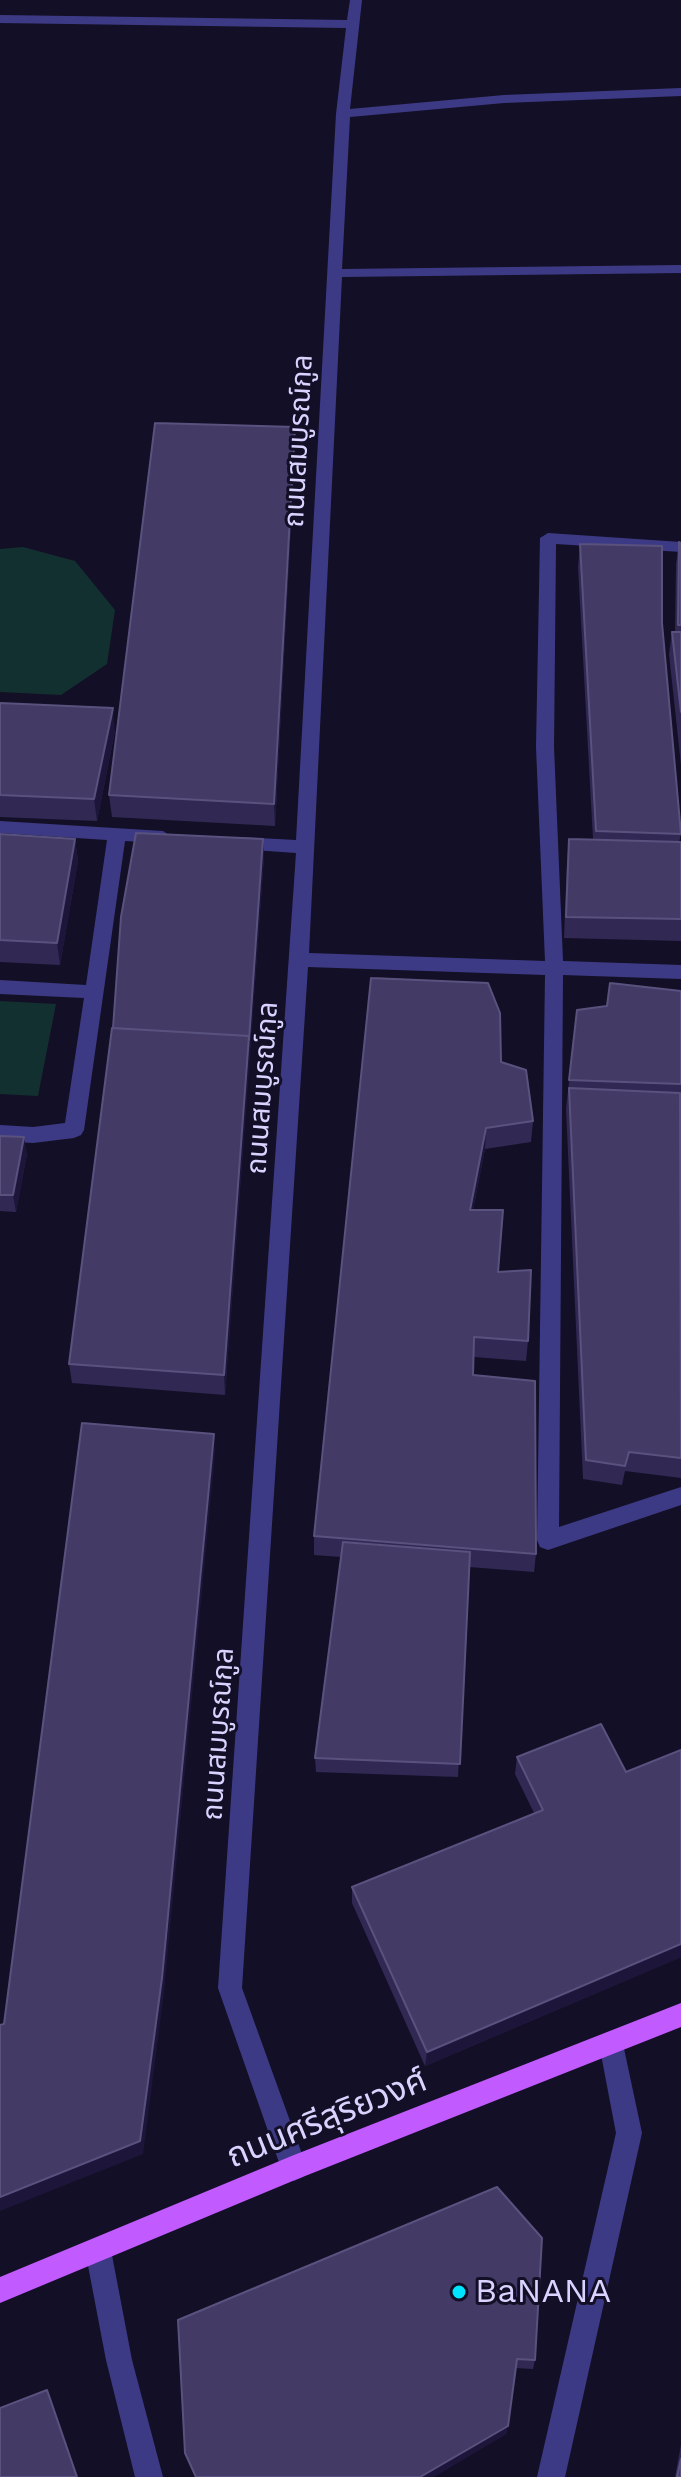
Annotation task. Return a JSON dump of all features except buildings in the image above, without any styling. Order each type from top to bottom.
[{"type":"main road","name":"ถนนศรีสุริยวงศ์","points":[[0,2290],[294,2168],[681,2015]]},
{"type":"street","name":"ถนนสมบูรณ์กูล","points":[[294,2168],[230,1988],[299,960],[343,114],[356,0]]},
{"type":"street","points":[[0,19],[354,24]]},
{"type":"street","points":[[343,114],[504,99],[681,92]]},
{"type":"street","points":[[336,273],[681,269]]},
{"type":"street","points":[[681,547],[548,538],[545,747],[554,967],[548,1540],[681,1496]]},
{"type":"street","points":[[0,827],[179,838]]},
{"type":"street","points":[[0,1133],[33,1135],[74,1130],[117,834]]},
{"type":"street","points":[[226,842],[303,847]]},
{"type":"street","points":[[299,960],[681,972]]},
{"type":"street","points":[[0,987],[93,992]]},
{"type":"street","points":[[551,2477],[629,2133],[611,2044]]},
{"type":"street","points":[[98,2250],[119,2360],[149,2477]]},
{"type":"green space","points":[[23,547],[75,561],[115,610],[107,664],[61,695],[0,692],[0,549]]},
{"type":"green space","points":[[0,1001],[56,1004],[38,1096],[0,1094]]},
{"type":"place","name":"BaNANA","points":[[459,2292]]}]
